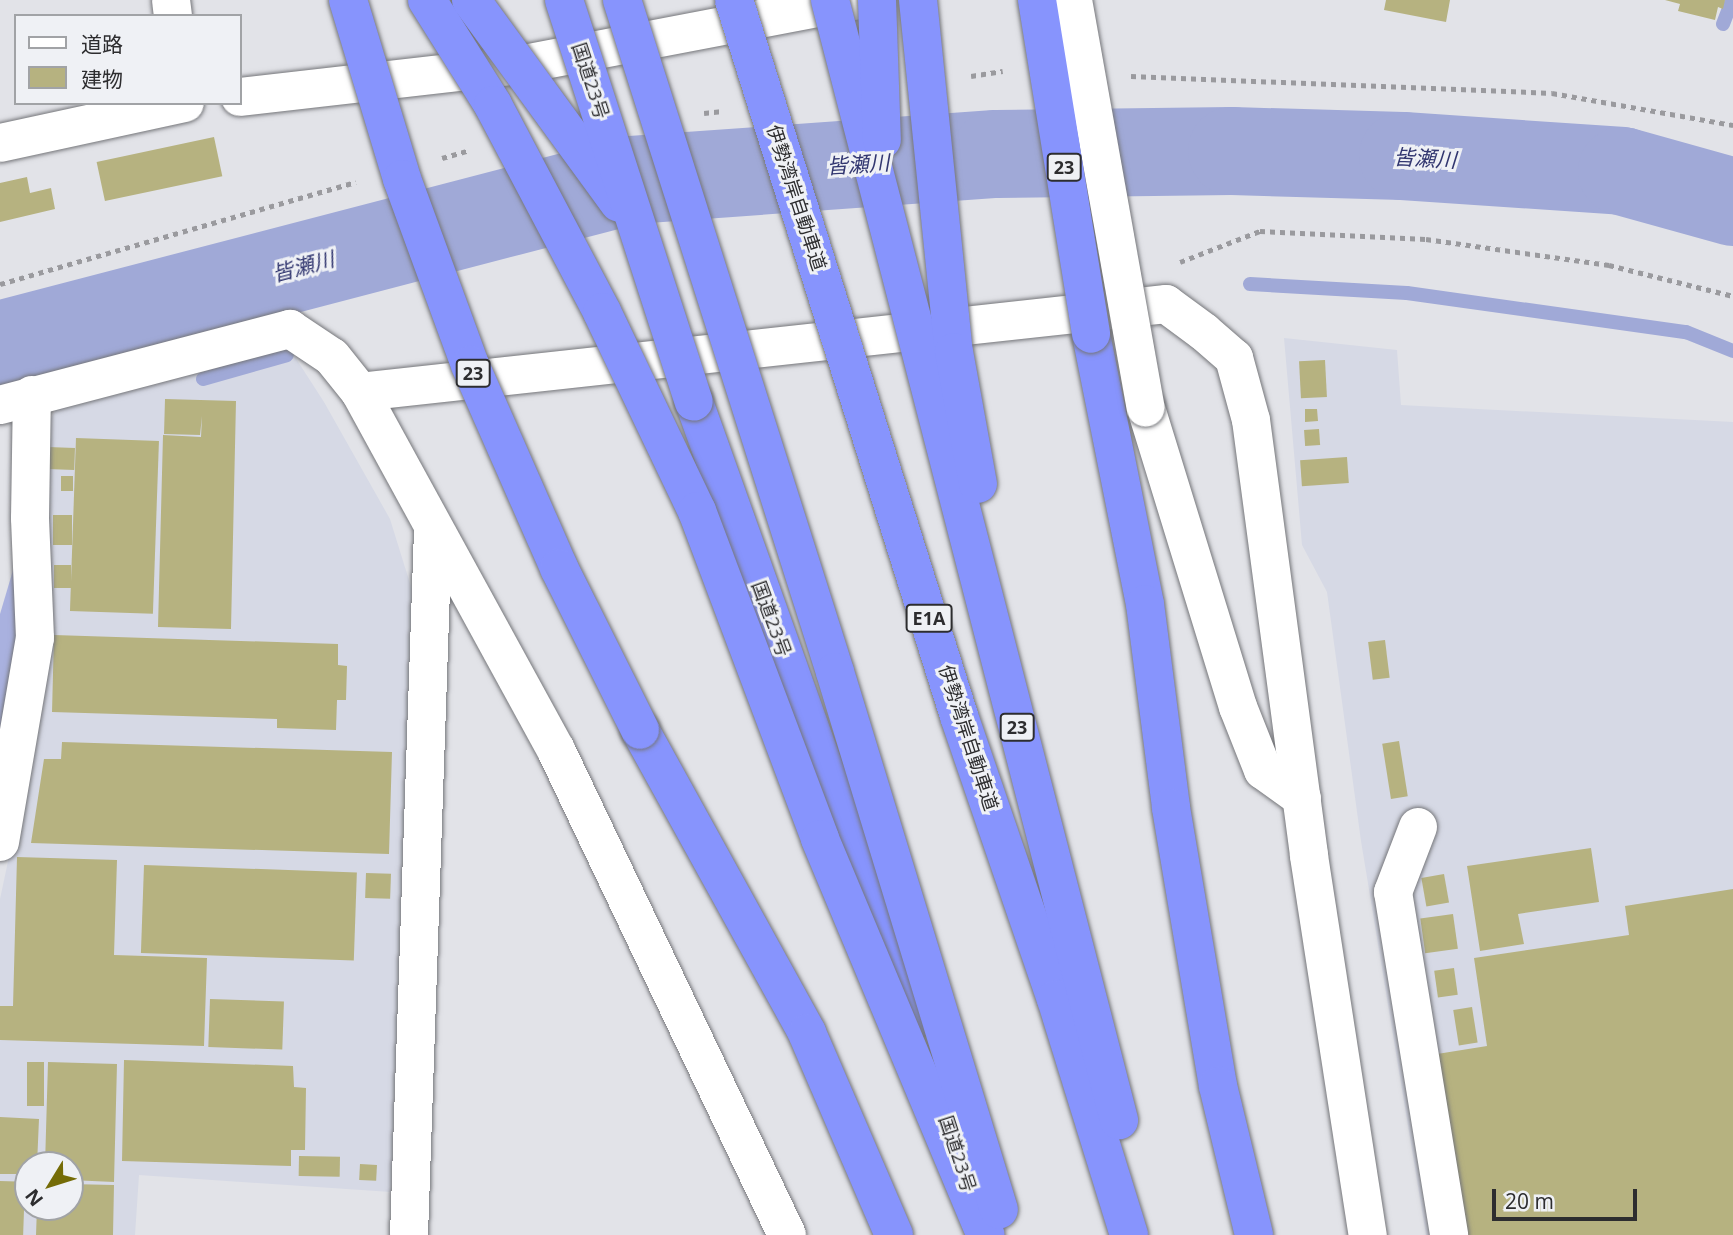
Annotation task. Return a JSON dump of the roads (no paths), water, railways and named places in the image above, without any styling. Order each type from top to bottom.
[{"type":"highway","name":"23","points":[[348,0],[402,179],[470,365],[559,568],[640,730],[807,1033],[894,1235]]},
{"type":"highway","points":[[427,0],[506,129],[602,312],[697,511],[820,839],[985,1235]]},
{"type":"highway","points":[[471,0],[639,230]]},
{"type":"highway","name":"国道23号","points":[[564,0],[694,402],[913,1019],[985,1235]]},
{"type":"highway","points":[[622,0],[835,672],[1007,1235]]},
{"type":"highway","name":"伊勢湾岸自動車道","points":[[734,0],[959,716],[1056,999],[1129,1235]]},
{"type":"highway","name":"23","points":[[830,0],[1149,1235]]},
{"type":"highway","points":[[877,0],[886,219]]},
{"type":"highway","points":[[918,0],[936,190],[959,378],[987,534],[1059,807],[1056,999]]},
{"type":"highway","name":"23","points":[[1037,0],[1091,334],[1145,604],[1171,808],[1218,1086],[1254,1235]]},
{"type":"street","points":[[242,97],[513,66],[860,0]]},
{"type":"street","points":[[1073,0],[1146,408],[1238,707],[1263,770],[1302,797]]},
{"type":"street","points":[[0,143],[176,105]]},
{"type":"street","points":[[360,392],[1166,304],[1234,358],[1251,420],[1302,797],[1368,1235]]},
{"type":"street","points":[[0,842],[35,638],[15,524],[16,400],[290,328],[332,357],[360,392],[556,750],[787,1235]]},
{"type":"street","points":[[409,1235],[433,527]]},
{"type":"street","points":[[1418,827],[1393,892],[1449,1235]]},
{"type":"waterway","points":[[1723,24],[1732,0]]},
{"type":"waterway","name":"皆瀬川","points":[[0,345],[632,180],[996,154],[1232,151],[1403,156],[1622,171],[1733,202]]},
{"type":"waterway","points":[[1250,284],[1407,293],[1686,332],[1733,351]]},
{"type":"waterway","points":[[203,379],[287,355]]}]
